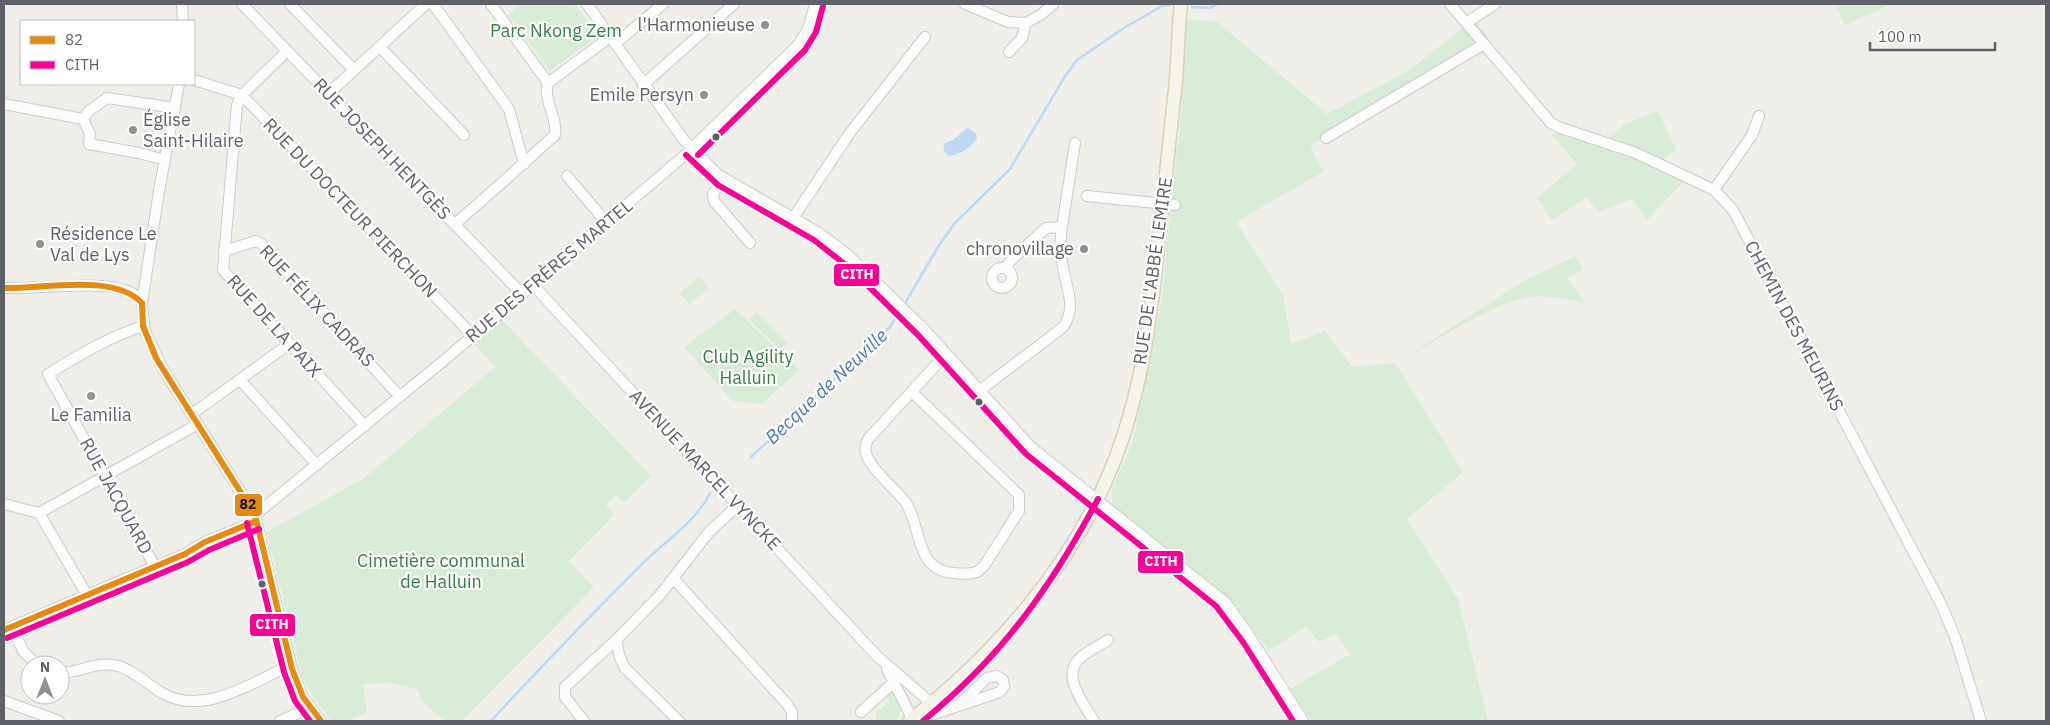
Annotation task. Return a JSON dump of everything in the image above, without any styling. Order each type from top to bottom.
[{"type":"main road","name":"RUE DE L'ABBÉ LEMIRE","points":[[911,720],[931,712],[1021,612],[1093,498],[1115,438],[1135,364],[1165,204],[1169,77],[1181,4]]},
{"type":"street","points":[[182,4],[183,20]]},
{"type":"street","name":"RUE JOSEPH HENTGÈS","points":[[242,4],[522,294]]},
{"type":"street","points":[[290,4],[354,70]]},
{"type":"street","points":[[328,94],[426,4]]},
{"type":"street","points":[[433,4],[509,109],[517,169]]},
{"type":"street","points":[[455,224],[552,140],[556,133],[547,94],[548,83],[491,4]]},
{"type":"street","points":[[587,4],[692,149],[723,178],[793,218],[847,254],[911,316],[1024,441],[1226,604],[1255,644],[1303,721]]},
{"type":"street","points":[[548,83],[663,4]]},
{"type":"street","points":[[644,85],[734,4]]},
{"type":"street","name":"RUE DES FRÈRES MARTEL","points":[[8,629],[155,567],[256,518],[692,149],[798,45],[808,29],[815,4]]},
{"type":"street","points":[[965,4],[1008,22],[1026,23],[1042,14],[1053,4]]},
{"type":"street","name":"CHEMIN DES MEURINS","points":[[1450,4],[1555,126],[1628,149],[1714,190],[1736,215],[1936,595],[1954,637],[1981,721]]},
{"type":"street","points":[[1466,23],[1495,4]]},
{"type":"street","points":[[1010,52],[1022,38],[1026,23]]},
{"type":"street","points":[[793,218],[849,134],[925,37]]},
{"type":"street","points":[[1326,138],[1484,44]]},
{"type":"street","points":[[380,47],[464,136]]},
{"type":"street","points":[[242,95],[287,51]]},
{"type":"street","name":"RUE DU DOCTEUR PIERCHON","points":[[195,80],[242,95],[473,336]]},
{"type":"street","points":[[179,85],[142,303],[144,326],[156,358],[256,518],[291,665],[299,689],[310,708],[321,721]]},
{"type":"street","name":"RUE DE LA PAIX","points":[[242,95],[237,105],[224,251],[223,266],[225,273],[365,426]]},
{"type":"street","points":[[83,119],[86,113],[102,100],[108,98],[175,108]]},
{"type":"street","points":[[4,104],[83,119]]},
{"type":"street","points":[[1714,190],[1752,135],[1759,116]]},
{"type":"street","points":[[83,119],[90,134],[89,144],[165,160]]},
{"type":"street","points":[[979,391],[1062,328],[1067,321],[1071,302],[1062,260],[1062,227],[1075,143]]},
{"type":"street","points":[[567,176],[606,222]]},
{"type":"street","points":[[723,178],[713,194],[714,201],[750,244]]},
{"type":"street","points":[[1087,196],[1165,204]]},
{"type":"street","points":[[1006,268],[1011,260],[1046,228],[1062,227]]},
{"type":"street","name":"RUE FÉLIX CADRAS","points":[[224,251],[256,241],[262,244],[400,397]]},
{"type":"street","points":[[4,288],[97,284],[133,293],[142,303]]},
{"type":"street","name":"AVENUE MARCEL VYNCKE","points":[[532,284],[931,712]]},
{"type":"street","name":"RUE JACQUARD","points":[[144,326],[118,334],[92,347],[48,374],[155,567]]},
{"type":"street","points":[[192,414],[289,344]]},
{"type":"street","points":[[912,392],[1019,495],[1019,510],[984,566],[977,572],[944,572],[928,561],[906,503],[865,455],[865,444],[869,438],[946,354]]},
{"type":"street","points":[[240,380],[317,465]]},
{"type":"street","points":[[4,504],[39,513],[198,424]]},
{"type":"street","points":[[584,721],[565,697],[565,687],[616,640],[673,578],[709,532],[738,506]]},
{"type":"street","points":[[39,513],[87,595]]},
{"type":"street","points":[[673,578],[786,703],[792,712],[792,721]]},
{"type":"street","points":[[8,629],[26,655]]},
{"type":"street","points":[[616,640],[620,658],[625,668],[679,721]]},
{"type":"street","points":[[1094,721],[1074,685],[1073,671],[1079,660],[1108,640]]},
{"type":"street","name":"AVENUE MARCEL VYNCKE","points":[[877,656],[894,682],[911,720]]},
{"type":"street","points":[[70,671],[101,665],[116,665],[165,694],[184,700],[198,701],[220,696],[291,665]]},
{"type":"street","points":[[861,712],[894,682]]},
{"type":"street","points":[[4,701],[59,721]]},
{"type":"street","points":[[931,712],[960,704]]},
{"type":"street","points":[[280,721],[310,708]]},
{"type":"green space","name":"Parc Nkong Zem","points":[[521,4],[574,4],[599,35],[550,71],[509,15]]},
{"type":"green space","points":[[1835,4],[1892,4],[1845,25]]},
{"type":"green space","points":[[1186,20],[1216,21],[1327,114],[1408,71],[1463,28],[1476,22],[1489,38],[1310,146],[1323,172],[1236,222],[1283,295],[1291,344],[1325,331],[1352,367],[1395,363],[1463,472],[1407,519],[1458,599],[1488,721],[1312,721],[1290,689],[1350,654],[1336,634],[1319,642],[1306,626],[1269,651],[1231,601],[1113,507],[1111,492],[1133,441],[1161,304],[1182,104]]},
{"type":"green space","points":[[1658,111],[1676,150],[1666,157],[1659,171],[1684,181],[1647,220],[1632,199],[1599,212],[1587,197],[1552,220],[1537,198],[1577,164],[1551,134],[1563,132],[1603,143],[1625,124]]},
{"type":"green space","points":[[1575,256],[1583,269],[1567,278],[1586,303],[1543,296],[1516,300],[1485,313],[1408,356],[1522,282]]},
{"type":"green space","points":[[699,277],[709,288],[689,304],[680,293]]},
{"type":"green space","name":"Club Agility Halluin","points":[[735,309],[799,370],[762,404],[733,401],[684,347]]},
{"type":"green space","points":[[757,312],[787,342],[780,350],[749,320]]},
{"type":"green space","name":"Cimetière communal de Halluin","points":[[501,319],[651,476],[624,503],[616,495],[606,505],[614,515],[569,561],[594,587],[462,721],[445,721],[422,702],[418,689],[391,683],[363,684],[367,713],[346,721],[331,721],[311,693],[302,675],[267,532],[363,479],[495,367],[473,343]]},
{"type":"green space","points":[[893,690],[900,709],[896,721],[876,721],[876,714],[890,701],[886,696]]},
{"type":"water","points":[[967,128],[976,133],[977,138],[965,150],[949,156],[943,150],[945,143],[953,140]]},
{"type":"waterway","name":"Becque de Neuville","points":[[1192,7],[1210,8],[1218,4]]},
{"type":"waterway","name":"Becque de Neuville","points":[[904,305],[938,247],[954,224],[1010,169],[1064,78],[1077,60],[1124,28],[1162,6],[1171,5]]},
{"type":"waterway","name":"Becque de Neuville","points":[[751,457],[890,327],[901,309]]},
{"type":"waterway","name":"Becque de Neuville","points":[[491,721],[565,642],[697,513],[710,493]]},
{"type":"transit line","name":"CITH","points":[[698,155],[805,50],[816,32],[823,6]]},
{"type":"transit line","name":"CITH","points":[[686,155],[718,185],[814,240],[852,270],[918,335],[1026,454],[1216,606],[1243,642],[1293,721]]},
{"type":"transit line","name":"82","points":[[4,288],[96,285],[114,288],[130,294],[142,303]]},
{"type":"transit line","name":"82","points":[[142,303],[143,326],[156,358],[255,515],[292,669],[303,697],[321,721]]},
{"type":"transit line","name":"CITH","points":[[923,721],[977,672],[1022,619],[1062,563],[1098,499]]},
{"type":"transit line","name":"82","points":[[4,630],[185,554],[205,542],[256,521]]},
{"type":"transit line","name":"CITH","points":[[247,523],[284,672],[295,701],[310,721]]},
{"type":"transit line","name":"CITH","points":[[7,638],[188,562],[209,550],[259,529]]},
{"type":"place","name":"l'Harmonieuse","points":[[765,25]]},
{"type":"place","name":"Emile Persyn","points":[[704,95]]},
{"type":"place","name":"Église Saint-Hilaire","points":[[133,130]]},
{"type":"place","name":"Résidence Le Val de Lys","points":[[40,244]]},
{"type":"place","name":"chronovillage","points":[[1084,249]]},
{"type":"place","name":"Le Familia","points":[[91,396]]}]
